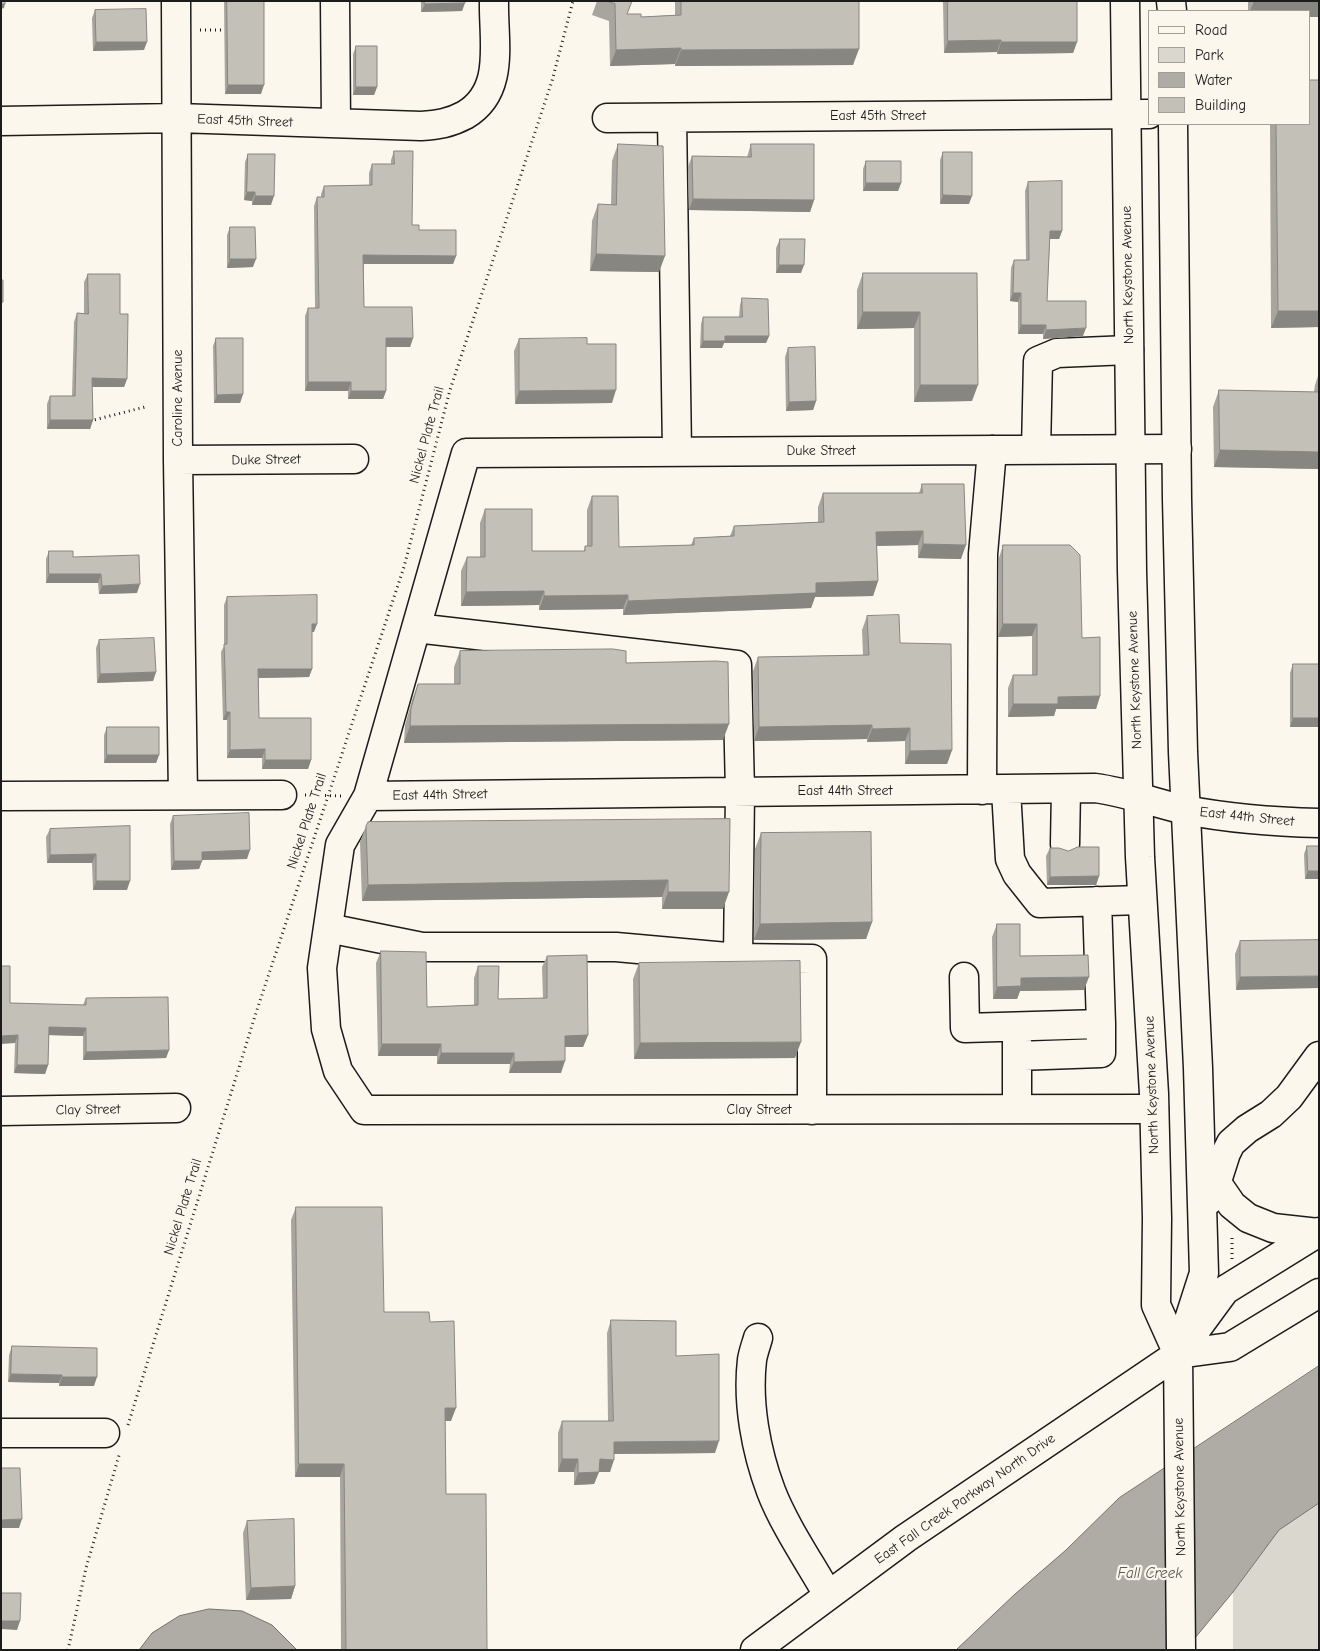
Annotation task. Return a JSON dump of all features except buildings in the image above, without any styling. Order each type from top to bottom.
[{"type":"street","name":"Caroline Avenue","points":[[176,1],[178,460],[183,796]]},
{"type":"street","points":[[335,1],[336,123]]},
{"type":"street","name":"East 45th Street","points":[[1,121],[177,118],[421,126],[444,124],[474,110],[482,102],[488,91],[494,71],[494,1]]},
{"type":"street","name":"North Keystone Avenue","points":[[1125,1],[1138,114],[1129,350],[1130,449],[1138,798],[1154,1109],[1157,1218],[1156,1305],[1178,1354]]},
{"type":"street","name":"East 45th Street","points":[[607,118],[1138,114]]},
{"type":"street","points":[[672,118],[677,452]]},
{"type":"street","points":[[1173,125],[1183,752],[1209,1171],[1232,1205],[1248,1218],[1273,1228],[1318,1233]]},
{"type":"street","points":[[1036,450],[1038,361],[1057,353],[1129,350]]},
{"type":"street","name":"Duke Street","points":[[416,628],[466,453],[1177,449]]},
{"type":"street","points":[[992,450],[984,554],[994,790],[1010,859],[1018,874],[1040,903],[1142,900]]},
{"type":"street","name":"Duke Street","points":[[178,460],[354,459]]},
{"type":"street","points":[[738,958],[740,792],[737,665],[416,628],[368,796],[340,845],[328,928],[422,947],[616,947],[738,958],[812,959],[812,1110]]},
{"type":"street","name":"East 44th Street","points":[[368,796],[1095,788],[1110,790],[1186,810],[1295,823],[1319,823]]},
{"type":"street","points":[[1065,844],[1066,789]]},
{"type":"street","points":[[1,796],[282,795]]},
{"type":"street","points":[[1017,1056],[1101,1053],[1097,901]]},
{"type":"street","name":"Clay Street","points":[[328,928],[322,968],[326,1029],[338,1071],[364,1110],[1154,1109]]},
{"type":"street","points":[[964,977],[965,1028],[1101,1024]]},
{"type":"street","points":[[1017,1027],[1017,1109]]},
{"type":"street","points":[[1209,1171],[1226,1153],[1237,1136],[1271,1114],[1285,1101],[1319,1056]]},
{"type":"street","name":"Clay Street","points":[[1,1111],[176,1108]]},
{"type":"street","name":"North Keystone Avenue","points":[[1181,1650],[1178,1354],[1204,1273],[1203,1212],[1209,1171]]},
{"type":"street","name":"East Fall Creek Parkway North Drive","points":[[755,1650],[906,1538],[1178,1354],[1225,1290],[1318,1233]]},
{"type":"street","name":"East Fall Creek Parkway North Drive","points":[[1178,1354],[1230,1347],[1319,1293]]},
{"type":"street","points":[[758,1338],[752,1360],[752,1410],[757,1446],[774,1499],[828,1595]]},
{"type":"street","points":[[1,1433],[117,1437]]},
{"type":"path","name":"Nickel Plate Trail","points":[[68,1650],[117,1437],[404,567],[450,390],[552,81],[573,1]]},
{"type":"path","points":[[198,30],[224,30]]},
{"type":"path","points":[[90,421],[145,406]]},
{"type":"path","points":[[282,795],[368,796]]},
{"type":"path","points":[[1232,1231],[1232,1264]]},
{"type":"green space","points":[[1319,1503],[1319,1650],[1233,1650],[1233,1592],[1279,1530]]},
{"type":"water","name":"Fall Creek","points":[[1319,1366],[1319,1503],[1279,1530],[1233,1592],[1185,1650],[956,1650],[1015,1594],[1066,1550],[1119,1498]]},
{"type":"water","points":[[209,1609],[242,1611],[272,1625],[297,1650],[139,1650],[152,1633],[179,1616]]}]
